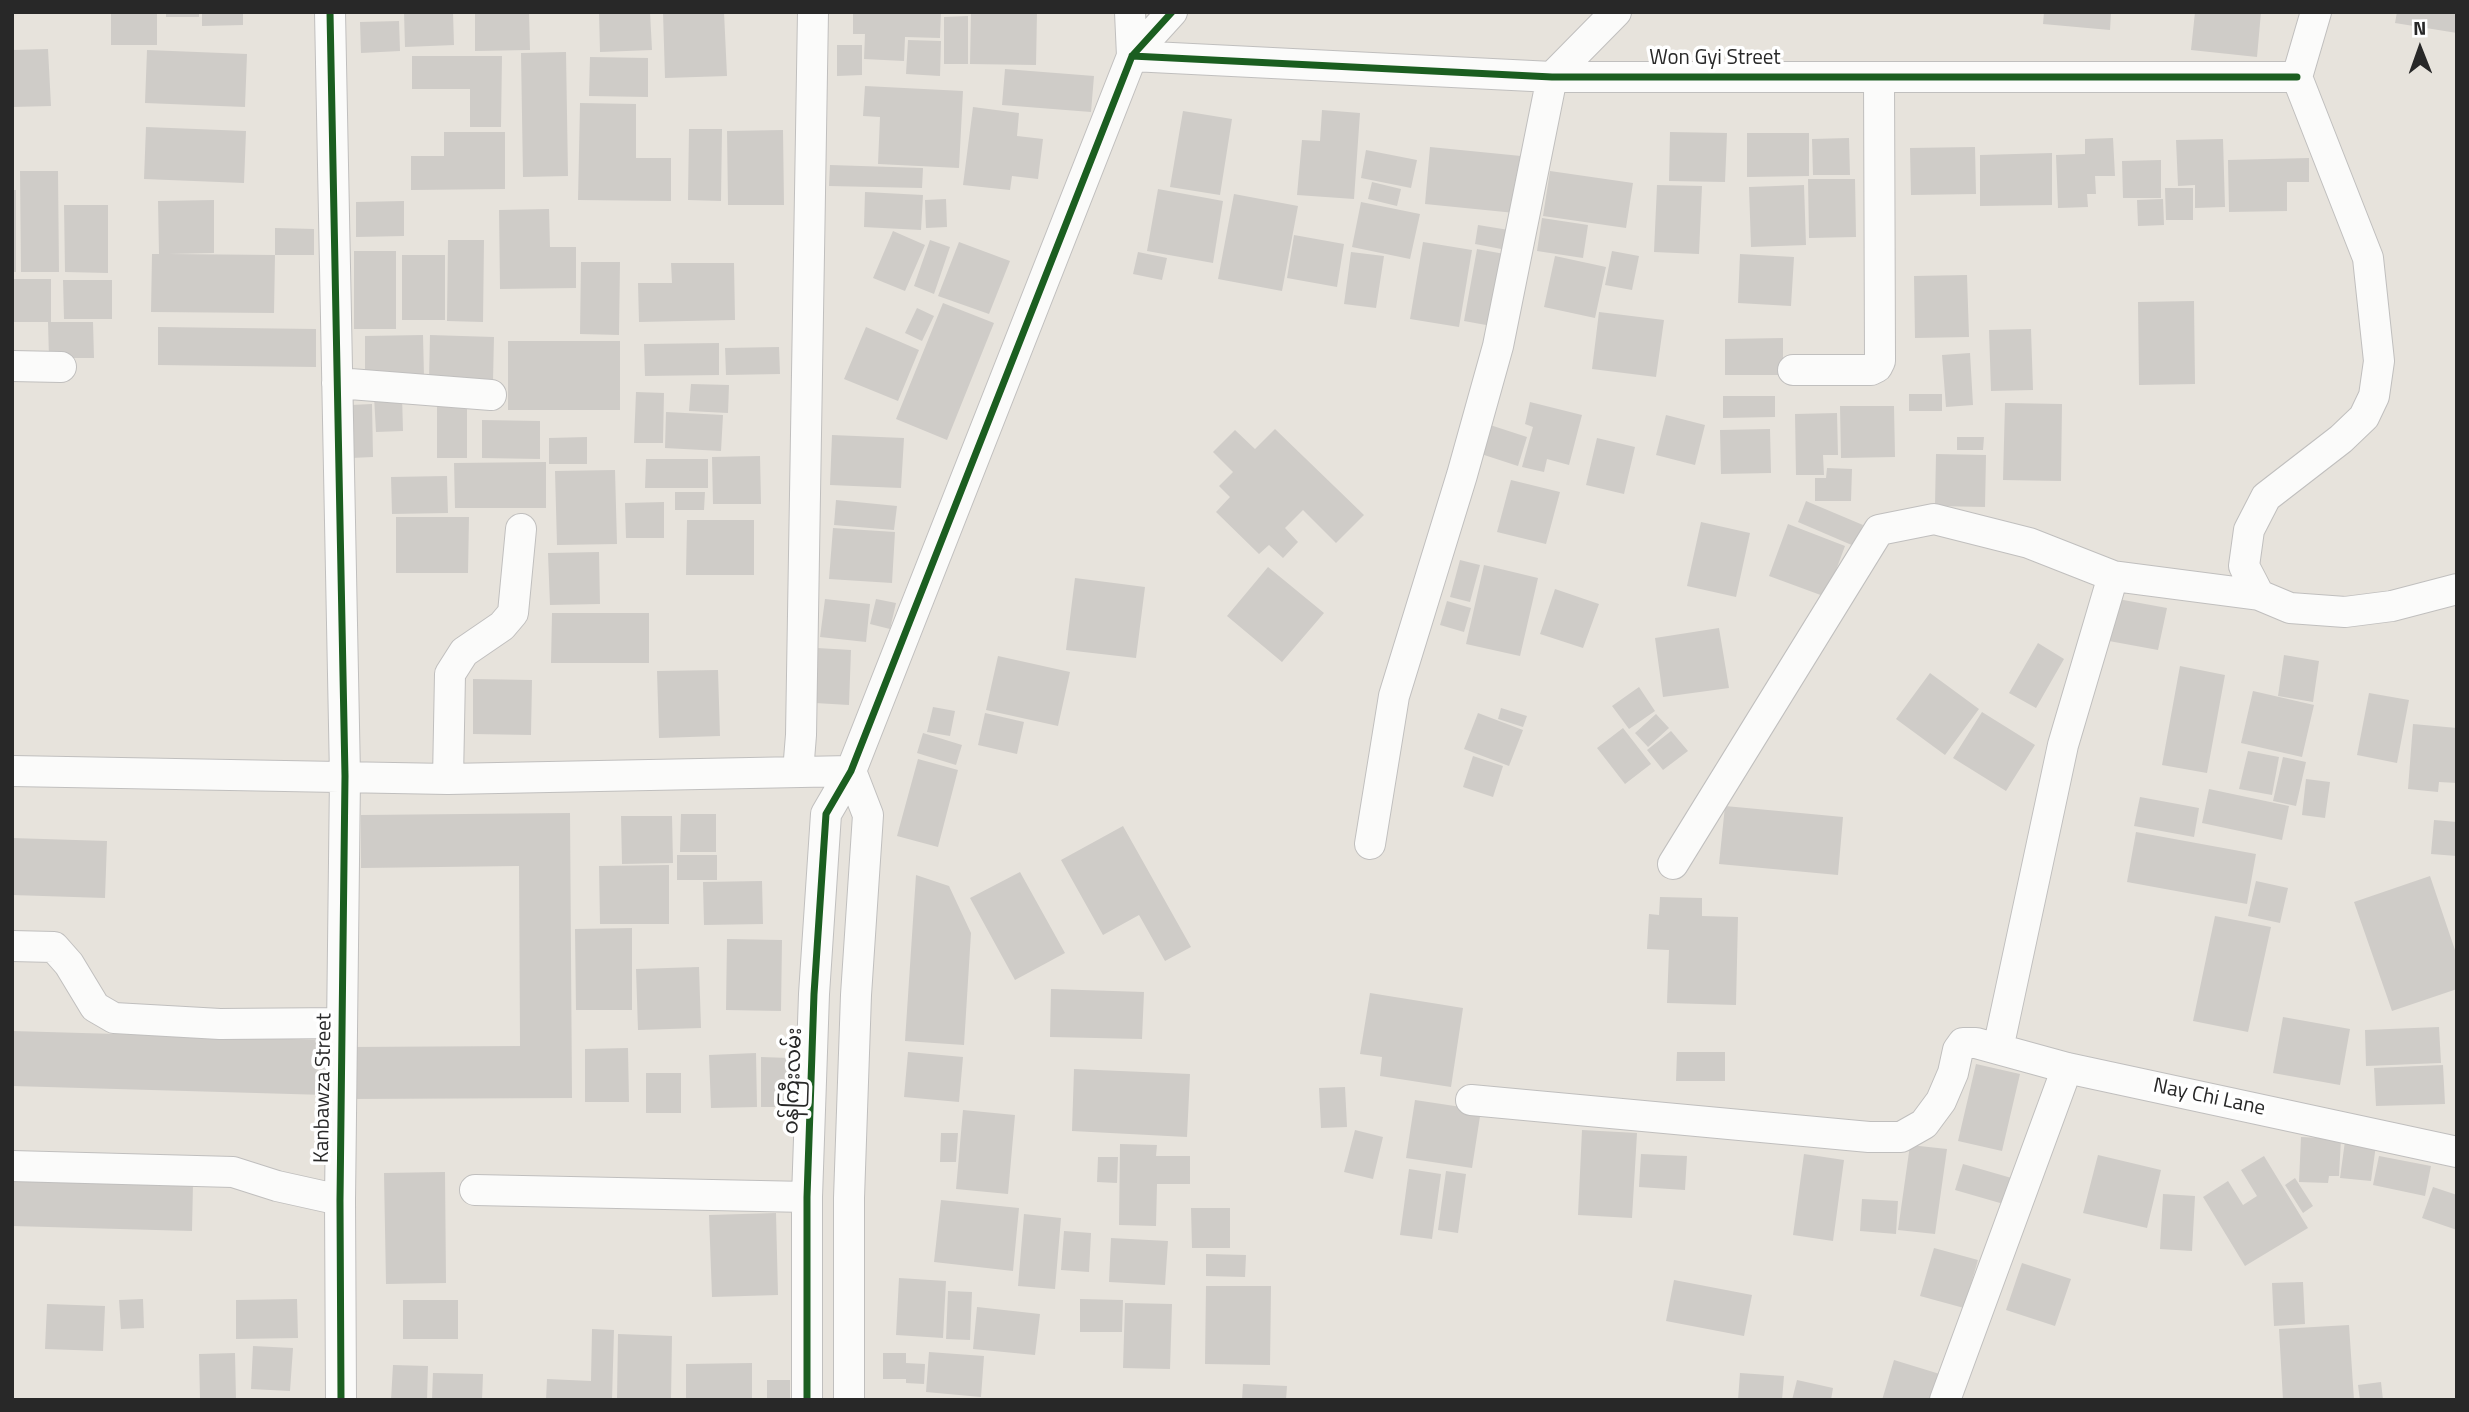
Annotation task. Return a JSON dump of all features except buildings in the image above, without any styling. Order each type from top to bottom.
[{"type":"street","name":"Kanbawza Street","points":[[330,12],[345,776],[340,1200],[341,1400]]},
{"type":"street","points":[[798,772],[801,735],[813,12]]},
{"type":"street","points":[[1130,12],[1132,56]]},
{"type":"street","points":[[1132,56],[1172,12]]},
{"type":"street","points":[[1370,844],[1394,695],[1458,488],[1498,346],[1552,76],[1616,12]]},
{"type":"street","points":[[2259,595],[2244,566],[2249,530],[2266,497],[2341,439],[2364,416],[2374,396],[2379,360],[2368,258],[2297,77],[2316,12]]},
{"type":"street","name":"Won Gyi Street","points":[[1132,56],[1552,76],[2297,77]]},
{"type":"street","name":"ဝန်ကြီးလမ်း","points":[[807,1400],[807,1197],[814,994],[826,814],[851,771],[1132,56]]},
{"type":"street","points":[[1793,370],[1871,370],[1877,367],[1880,361],[1879,77]]},
{"type":"street","points":[[12,366],[61,367]]},
{"type":"street","points":[[337,383],[491,395]]},
{"type":"street","points":[[1673,864],[1879,530],[1934,519],[2029,542],[2113,576],[2259,595],[2290,608],[2345,612],[2392,606],[2457,589]]},
{"type":"street","points":[[448,779],[450,674],[464,652],[502,626],[513,613],[521,529]]},
{"type":"street","points":[[1998,1049],[2063,746],[2113,576]]},
{"type":"street","points":[[12,771],[448,779],[851,771],[868,815],[856,995],[850,1184],[849,1400]]},
{"type":"street","points":[[12,946],[54,947],[69,964],[95,1007],[114,1018],[220,1024],[342,1023]]},
{"type":"street","name":"Nay Chi Lane","points":[[1471,1100],[1869,1138],[1901,1137],[1924,1124],[1941,1101],[1954,1073],[1958,1050],[1963,1043],[1976,1043],[2067,1068],[2457,1152]]},
{"type":"street","points":[[1945,1400],[2067,1068]]},
{"type":"street","points":[[12,1166],[233,1172],[277,1186],[340,1200]]},
{"type":"street","points":[[475,1190],[807,1197]]},
{"type":"cycle path","points":[[330,12],[345,776],[340,1200],[341,1400]]},
{"type":"cycle path","points":[[807,1400],[807,1197],[814,994],[826,814],[851,771],[1132,56],[1172,12]]},
{"type":"cycle path","points":[[1132,56],[1552,77],[2297,77]]}]
